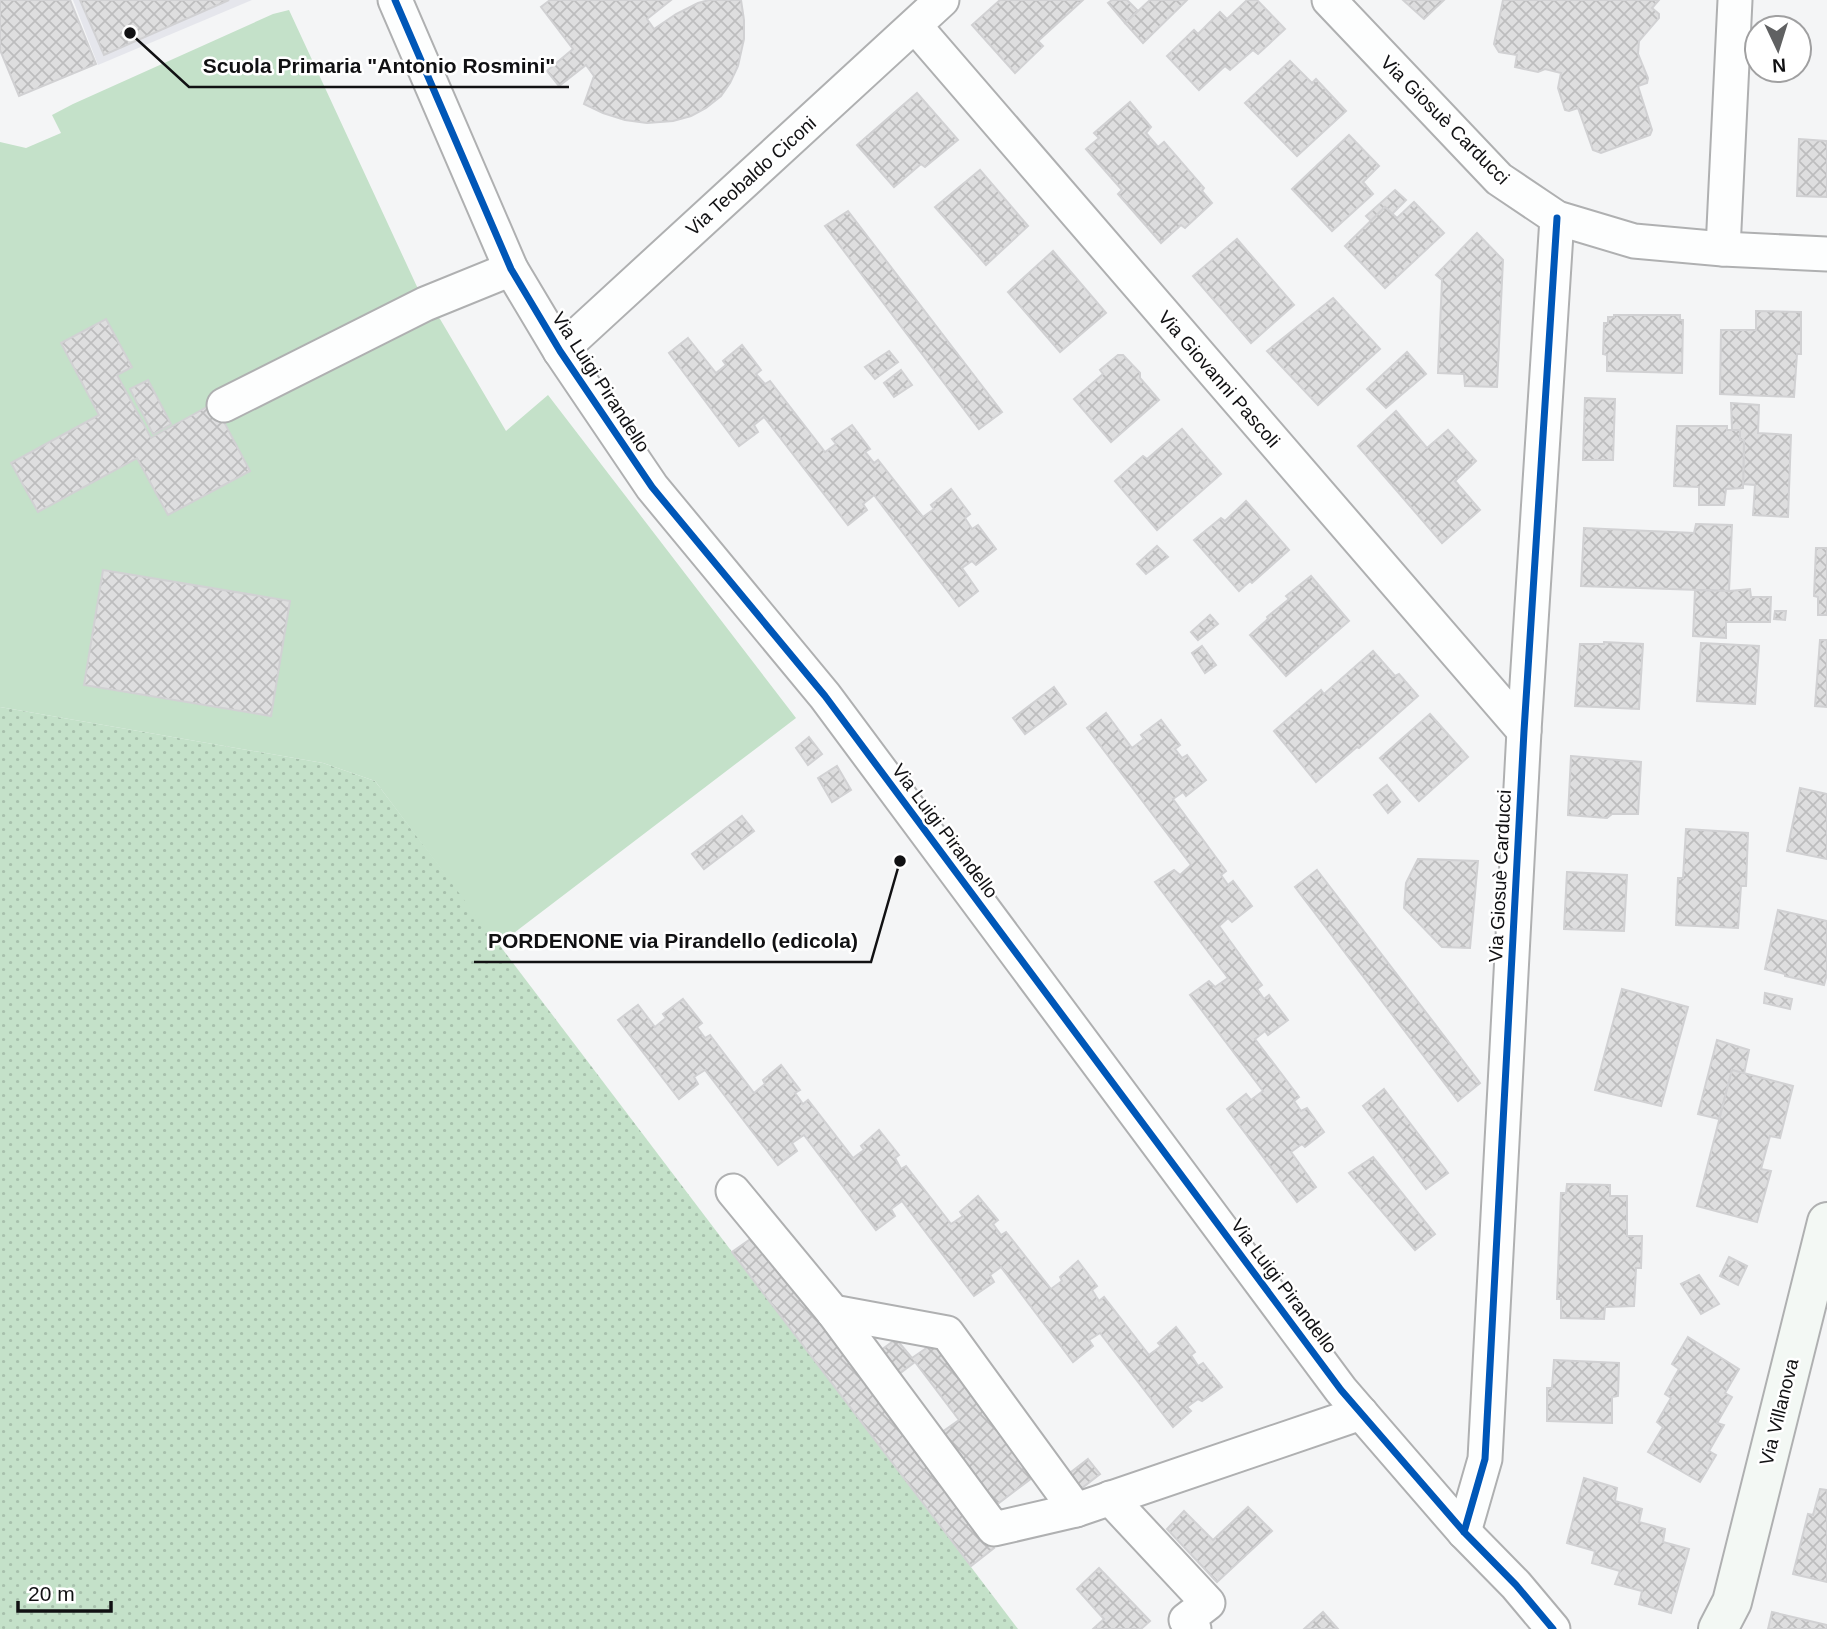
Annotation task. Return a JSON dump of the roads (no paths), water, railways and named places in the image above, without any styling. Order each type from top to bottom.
[{"type":"street","name":"Via Luigi Pirandello","points":[[395,0],[511,269],[560,351],[652,487],[825,696],[1341,1390],[1464,1532],[1516,1585],[1553,1629]]},
{"type":"street","name":"Via Teobaldo Ciconi","points":[[560,351],[943,0]]},
{"type":"street","name":"Via Giosuè Carducci","points":[[1329,0],[1499,179],[1556,218],[1524,731],[1485,1459],[1464,1532]]},
{"type":"street","points":[[1723,249],[1735,0]]},
{"type":"street","name":"Via Giovanni Pascoli","points":[[915,26],[1524,731]]},
{"type":"street","points":[[1556,218],[1634,242],[1827,254]]},
{"type":"street","points":[[224,404],[425,304],[511,269]]},
{"type":"street","points":[[733,1191],[833,1312],[994,1529],[1076,1510],[1361,1413]]},
{"type":"street","name":"Via Villanova","points":[[1727,1620],[1827,1222]]},
{"type":"street","points":[[833,1312],[947,1333],[1076,1510]]},
{"type":"street","points":[[1110,1498],[1208,1603],[1186,1620],[1194,1629]]},
{"type":"street","name":"Via Luigi Pirandello","points":[[1516,1585],[1575,1629]]},
{"type":"place","name":"Scuola Primaria \"Antonio Rosmini\"","points":[[130,33]]},
{"type":"place","name":"PORDENONE via Pirandello (edicola)","points":[[900,861]]}]
